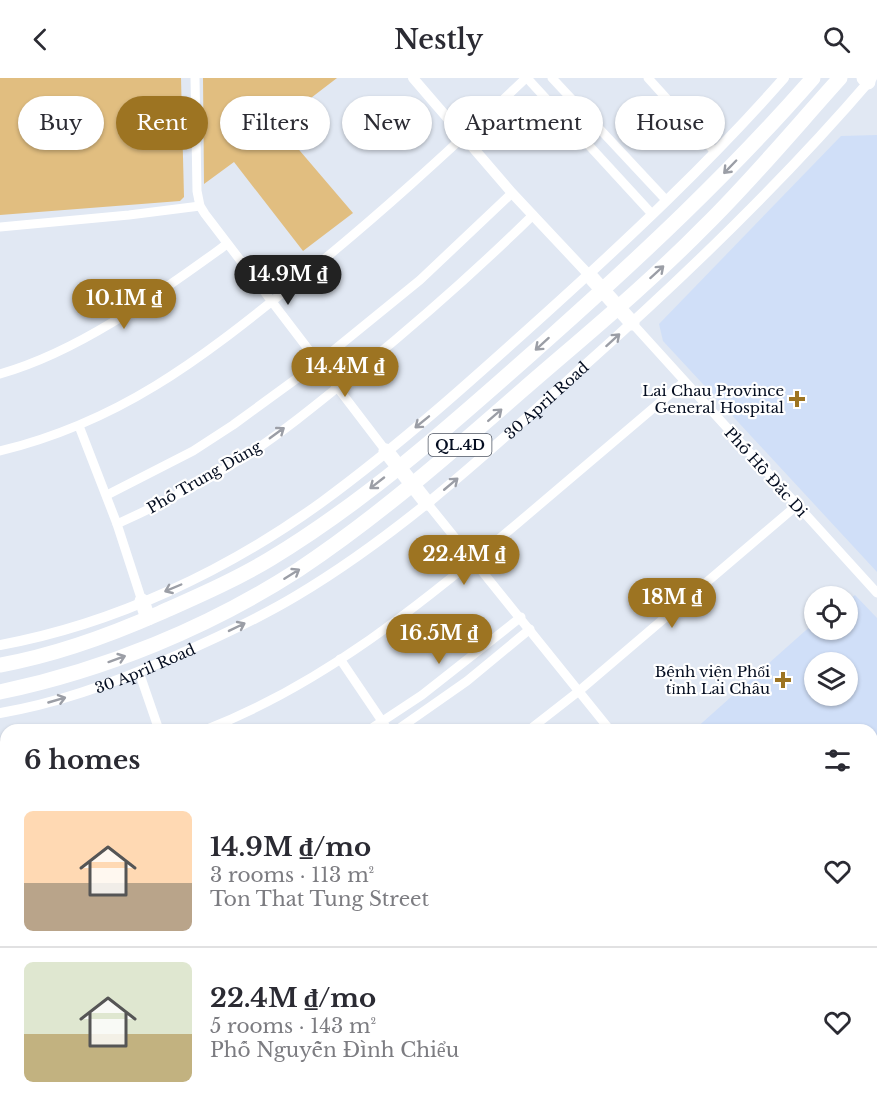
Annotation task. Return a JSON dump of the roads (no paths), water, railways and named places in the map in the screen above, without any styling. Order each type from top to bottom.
[{"type":"highway","name":"QL.4D","points":[[0,665],[86,643],[214,589],[270,558],[335,515],[466,412],[603,290],[687,211],[759,138],[813,78]]},
{"type":"highway","name":"30 April Road","points":[[0,692],[45,682],[114,660],[230,610],[298,570],[413,484],[618,307],[705,227],[840,78]]},
{"type":"highway","points":[[589,275],[632,323]]},
{"type":"highway","points":[[386,451],[427,503]]},
{"type":"highway","points":[[142,601],[148,618]]},
{"type":"street","points":[[195,78],[197,191],[200,206],[386,451]]},
{"type":"street","points":[[413,78],[444,114]]},
{"type":"street","points":[[507,96],[527,78],[652,214]]},
{"type":"street","points":[[552,78],[666,201]]},
{"type":"street","points":[[648,78],[715,152]]},
{"type":"street","name":"QL.4D","points":[[0,645],[74,627],[142,601],[222,564],[289,525],[386,451],[473,379],[589,275],[715,152],[784,78]]},
{"type":"street","name":"30 April Road","points":[[0,713],[54,701],[139,672],[230,631],[297,596],[339,568],[427,503],[526,420],[632,323],[761,198],[868,79]]},
{"type":"street","points":[[0,451],[80,426],[166,380],[271,302],[354,235],[448,150]]},
{"type":"street","points":[[475,150],[589,275]]},
{"type":"street","name":"Phố Trung Dũng","points":[[107,495],[193,451],[318,363],[420,280],[512,193]]},
{"type":"street","points":[[0,227],[200,206]]},
{"type":"street","name":"Phố Trung Dũng","points":[[117,524],[162,504],[247,456],[337,387],[446,296],[533,215]]},
{"type":"street","points":[[0,374],[58,351],[99,329],[227,244]]},
{"type":"street","name":"Phố Hồ Đắc Di","points":[[632,323],[877,593]]},
{"type":"street","points":[[218,724],[258,706],[340,659],[432,594],[684,382]]},
{"type":"street","points":[[80,426],[107,495],[142,601]]},
{"type":"street","points":[[427,503],[605,724]]},
{"type":"street","points":[[537,724],[579,691],[796,506]]},
{"type":"street","points":[[388,724],[521,617]]},
{"type":"street","points":[[406,724],[467,681],[530,629]]},
{"type":"street","points":[[340,659],[385,724]]},
{"type":"street","points":[[139,672],[157,724]]},
{"type":"place","name":"Lai Chau Province General Hospital","points":[[797,399]]},
{"type":"place","name":"Bệnh viện Phổi tỉnh Lai Châu","points":[[783,680]]}]
